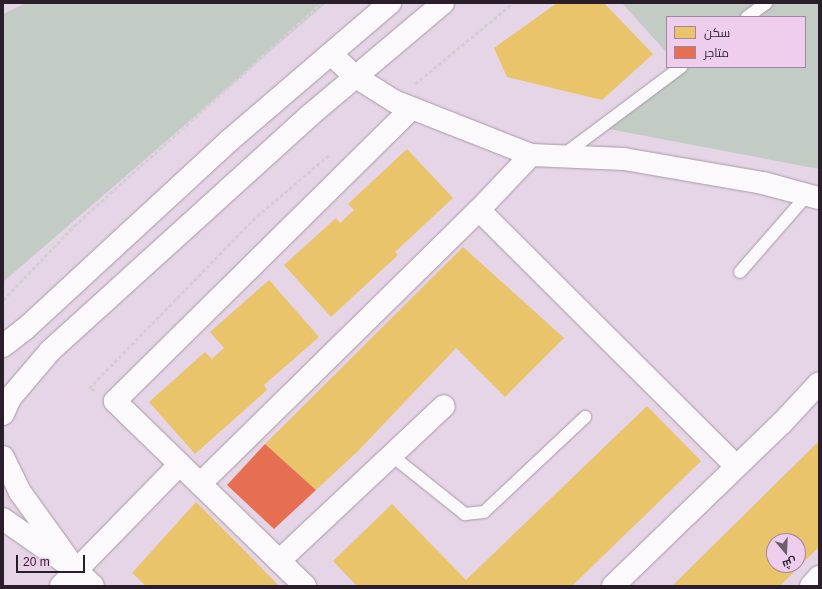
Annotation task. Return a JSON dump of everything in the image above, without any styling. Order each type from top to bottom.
[{"type":"main road","points":[[3,346],[25,330],[230,140],[332,55],[390,3]]},
{"type":"main road","points":[[3,414],[10,398],[50,351],[309,116],[443,3]]},
{"type":"main road","points":[[332,55],[356,77],[411,109],[531,155],[624,159],[763,183],[813,196]]},
{"type":"main road","points":[[305,586],[115,401],[411,109]]},
{"type":"main road","points":[[200,484],[479,210],[531,155]]},
{"type":"main road","points":[[479,210],[736,466]]},
{"type":"main road","points":[[613,586],[819,383]]},
{"type":"main road","points":[[279,561],[444,406]]},
{"type":"main road","points":[[3,457],[24,497],[76,570]]},
{"type":"main road","points":[[61,586],[180,464]]},
{"type":"main road","points":[[3,519],[76,570],[93,586]]},
{"type":"main road","points":[[811,586],[819,577]]},
{"type":"lane","points":[[748,16],[766,3]]},
{"type":"lane","points":[[561,156],[680,68]]},
{"type":"lane","points":[[740,272],[813,196]]},
{"type":"lane","points":[[391,455],[465,514],[484,512],[585,417]]},
{"type":"path","points":[[3,300],[74,226],[322,3]]},
{"type":"shaded area","points":[[26,3],[326,3],[3,282],[3,14]]},
{"type":"shaded area","points":[[622,3],[819,3],[819,169],[593,126],[671,68],[806,68],[806,16],[666,16],[666,52]]},
{"type":"building: سكن","points":[[557,3],[604,3],[653,54],[602,100],[507,77],[494,48]]},
{"type":"building: سكن","points":[[407,149],[453,198],[395,252],[398,255],[331,317],[284,265],[336,218],[340,223],[354,210],[348,204]]},
{"type":"building: سكن","points":[[463,247],[564,338],[505,397],[456,348],[358,451],[316,490],[265,444]]},
{"type":"building: سكن","points":[[269,280],[319,337],[264,385],[267,390],[195,454],[149,402],[205,352],[212,359],[224,348],[210,332]]},
{"type":"building: سكن","points":[[647,406],[701,461],[572,586],[357,586],[333,561],[392,504],[466,580]]},
{"type":"building: سكن","points":[[819,441],[819,547],[806,560],[806,533],[766,533],[766,573],[793,573],[780,586],[672,586]]},
{"type":"building: سكن","points":[[196,502],[279,586],[146,586],[132,573]]},
{"type":"building: متاجر","points":[[265,444],[316,490],[274,529],[227,485]]}]
